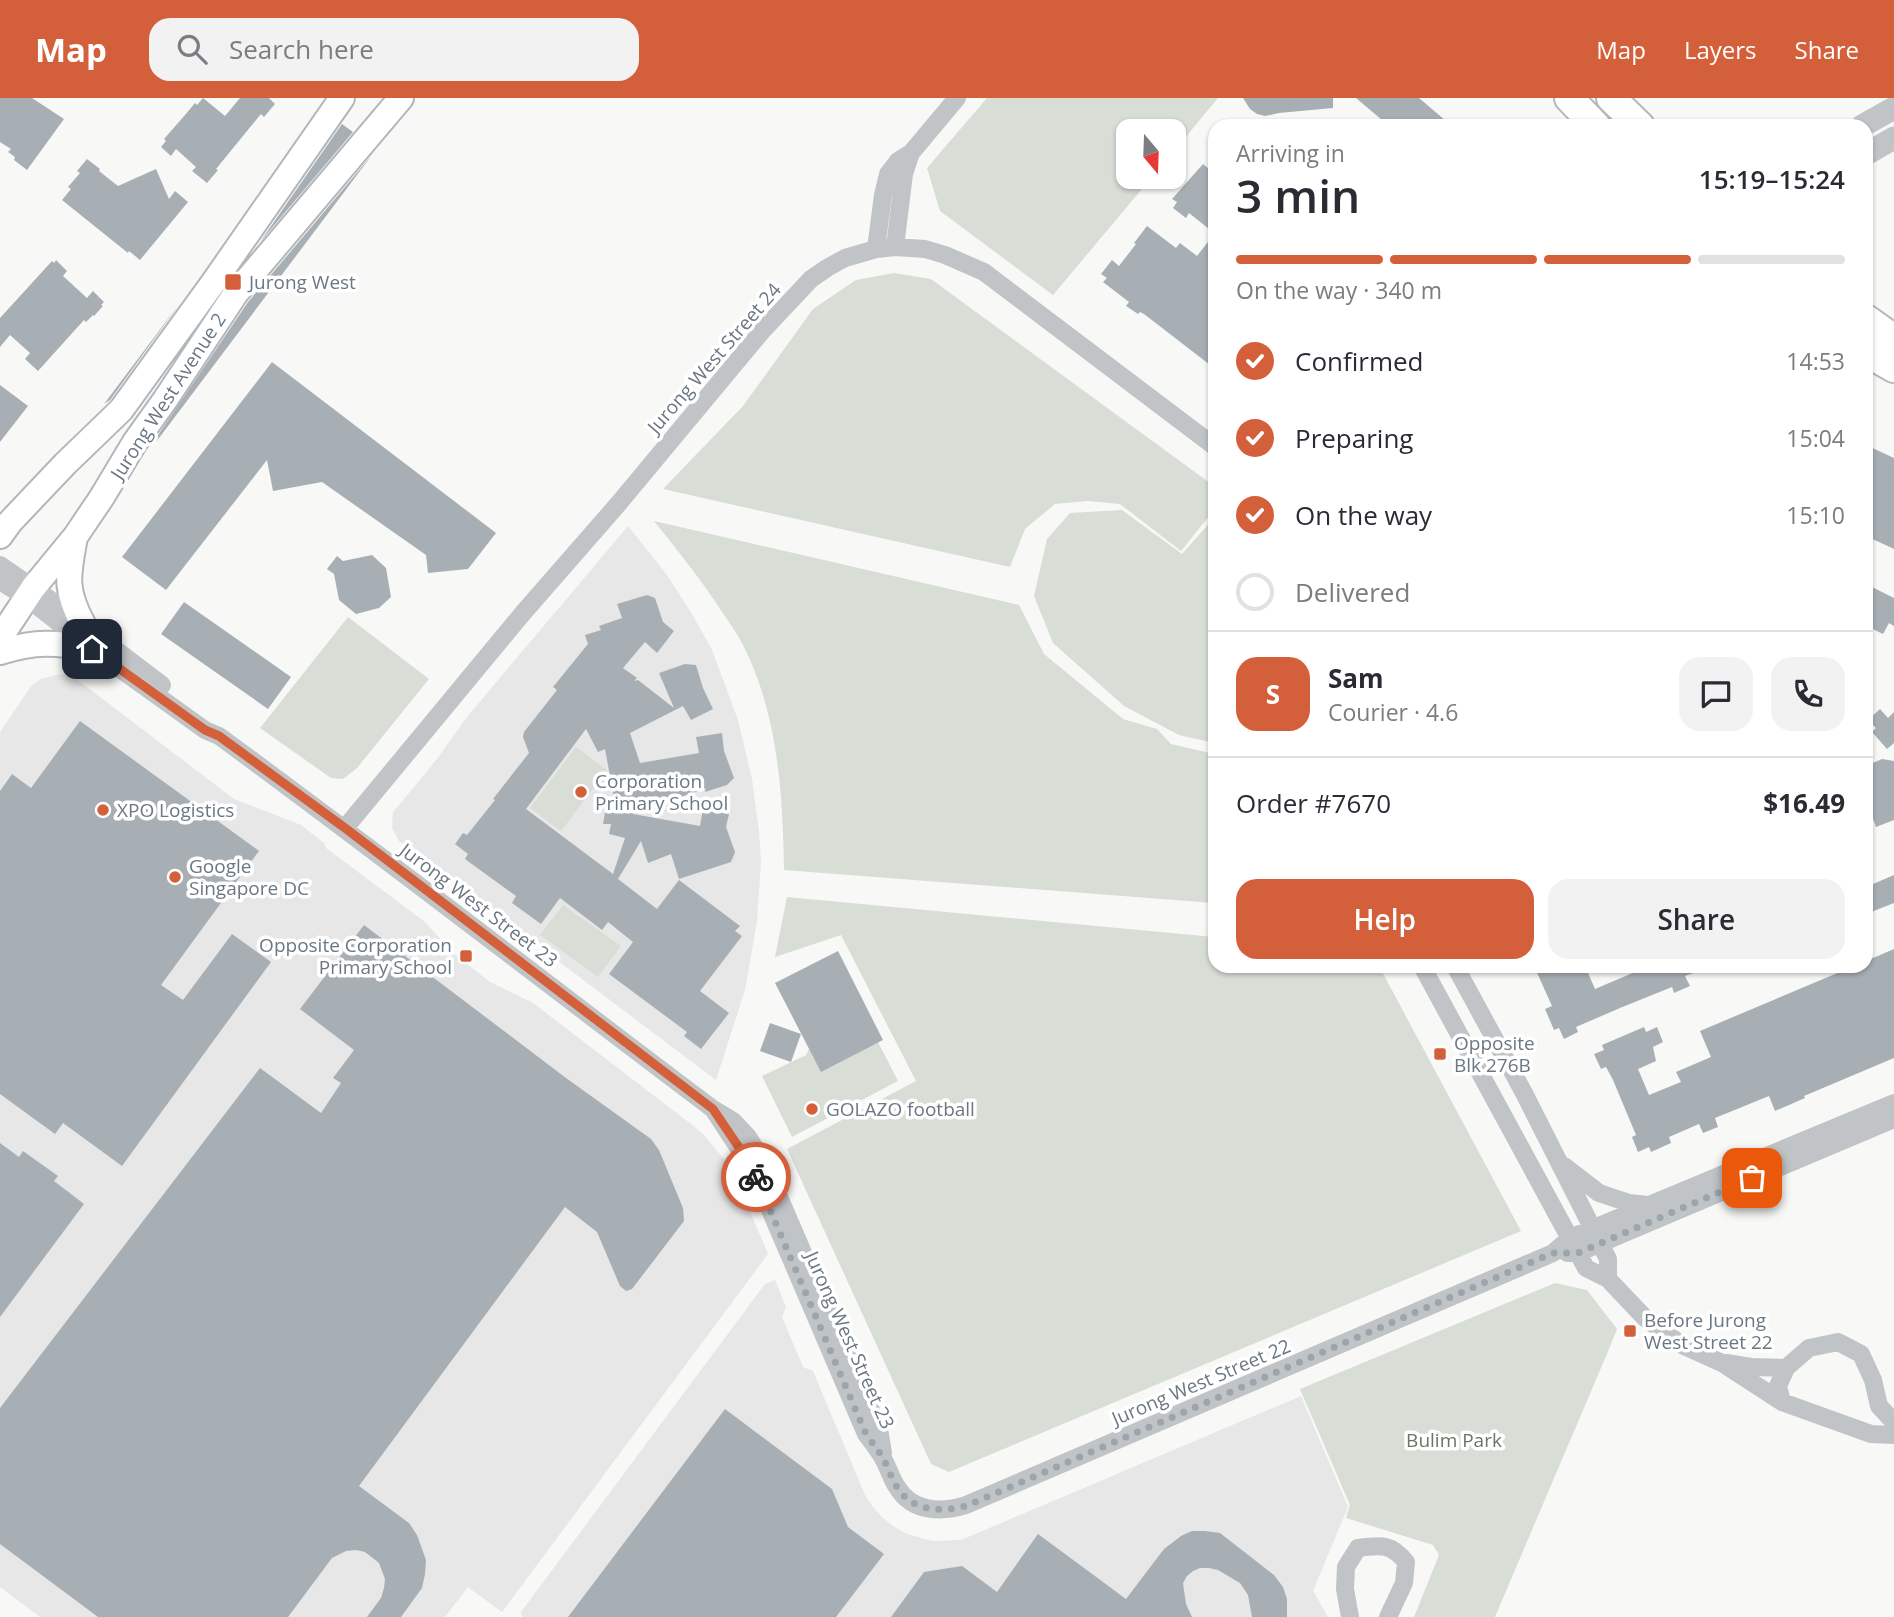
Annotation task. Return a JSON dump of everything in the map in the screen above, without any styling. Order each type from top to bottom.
[{"type":"main road","name":"Jurong West Avenue 2","points":[[0,536],[65,464],[121,410],[342,98]]},
{"type":"main road","name":"Jurong West Avenue 2","points":[[0,638],[30,593],[75,537],[135,442],[236,293],[401,98]]},
{"type":"main road","points":[[1569,98],[1590,119]]},
{"type":"main road","points":[[1611,98],[1633,119]]},
{"type":"main road","points":[[1873,324],[1894,339]]},
{"type":"main road","points":[[1873,356],[1894,368]]},
{"type":"main road","points":[[75,537],[68,579],[69,590],[83,624]]},
{"type":"main road","points":[[0,652],[31,643],[61,643],[92,649]]},
{"type":"street","points":[[876,249],[885,181],[898,161],[911,153],[957,98]]},
{"type":"street","points":[[1873,120],[1894,108]]},
{"type":"street","points":[[1873,150],[1894,138]]},
{"type":"street","points":[[895,247],[904,174],[911,153]]},
{"type":"street","name":"Jurong West Street 24","points":[[345,828],[763,330],[811,279],[845,258],[876,249],[925,249],[945,254],[984,272],[1208,441]]},
{"type":"street","name":"Jurong West Street 23","points":[[0,565],[92,649],[205,730],[219,736],[345,828],[713,1109],[733,1121],[748,1137],[764,1162],[879,1429],[884,1460]]},
{"type":"street","name":"Jurong West Street 23","points":[[0,581],[30,593],[83,624],[209,722],[219,736]]},
{"type":"street","points":[[1426,973],[1586,1268],[1608,1279],[1645,1318],[1682,1345],[1722,1363],[1782,1402],[1871,1434],[1894,1435]]},
{"type":"street","points":[[1459,973],[1562,1164],[1608,1259],[1608,1279]]},
{"type":"street","points":[[1597,1236],[1652,1205],[1894,1103]]},
{"type":"street","points":[[1597,1236],[1894,1119]]},
{"type":"street","points":[[1562,1164],[1599,1193],[1629,1203],[1652,1205]]},
{"type":"street","name":"Jurong West Street 22","points":[[884,1460],[898,1489],[921,1507],[938,1511],[966,1506],[1597,1236]]},
{"type":"street","points":[[1782,1402],[1778,1386],[1786,1368],[1809,1348],[1839,1342],[1861,1354],[1873,1380],[1879,1406],[1894,1422]]},
{"type":"street","points":[[1722,1363],[1786,1368]]},
{"type":"street","points":[[1350,1617],[1345,1589],[1346,1567],[1358,1548],[1381,1545],[1396,1550],[1406,1562],[1405,1583],[1388,1617]]},
{"type":"shaded area","name":"Corporation Primary School","points":[[628,526],[667,575],[712,650],[738,720],[752,779],[761,862],[757,921],[745,990],[716,1080],[399,841],[392,828],[393,812],[437,759],[467,717]]},
{"type":"shaded area","points":[[60,674],[79,681],[234,799],[301,825],[324,843],[326,848],[425,922],[453,953],[490,982],[533,1003],[691,1124],[704,1135],[732,1169],[768,1254],[502,1612],[468,1587],[445,1617],[40,1617],[0,1587],[0,732],[32,685],[41,679]]},
{"type":"shaded area","points":[[775,1280],[786,1307],[782,1317],[803,1367],[813,1371],[865,1495],[883,1518],[896,1528],[932,1541],[961,1540],[1301,1396],[1348,1507],[1313,1591],[1328,1617],[522,1617],[521,1612],[765,1284]]},
{"type":"green space","points":[[987,98],[1218,98],[1186,137],[1186,119],[1116,119],[1116,189],[1142,189],[1053,295],[940,211],[927,168]]},
{"type":"green space","points":[[894,273],[931,279],[1208,482],[1208,517],[1181,551],[1120,504],[1087,501],[1055,504],[1025,529],[1010,567],[663,489],[743,406],[813,309],[856,280]]},
{"type":"green space","points":[[1122,510],[1182,554],[1208,525],[1208,742],[1179,735],[1124,706],[1053,643],[1034,596],[1047,539],[1070,513]]},
{"type":"green space","points":[[654,521],[1019,605],[1044,654],[1123,719],[1157,729],[1171,744],[1208,753],[1208,903],[784,870],[780,784],[764,700],[742,643],[699,579]]},
{"type":"green space","points":[[348,617],[429,679],[357,768],[343,779],[331,778],[260,728]]},
{"type":"green space","points":[[576,747],[607,770],[561,831],[530,808]]},
{"type":"green space","points":[[787,897],[1208,936],[1208,973],[1383,973],[1521,1231],[949,1472],[931,1464],[787,1149],[916,1081],[841,935],[775,957]]},
{"type":"green space","points":[[563,905],[621,946],[598,977],[540,935]]},
{"type":"green space","name":"GOLAZO football","points":[[878,1042],[898,1081],[792,1137],[762,1076],[805,1057],[812,1043]]},
{"type":"green space","name":"Bulim Park","points":[[1555,1283],[1587,1290],[1617,1329],[1609,1349],[1495,1617],[1414,1617],[1439,1555],[1433,1545],[1346,1518],[1350,1505],[1300,1389]]},
{"type":"building","points":[[0,98],[32,98],[64,119],[27,170],[14,160],[15,157],[8,152],[11,149],[0,142]]},
{"type":"building","points":[[203,98],[225,116],[240,98],[269,98],[275,104],[264,117],[261,114],[207,183],[192,171],[196,167],[176,149],[171,156],[161,147],[166,141],[164,139],[195,103],[197,105]]},
{"type":"building","points":[[1243,98],[1333,98],[1333,108],[1265,116],[1250,109]]},
{"type":"building","points":[[1356,98],[1419,98],[1444,119],[1381,119]]},
{"type":"building","points":[[342,124],[353,132],[260,242]]},
{"type":"building","points":[[372,155],[156,442],[154,441],[248,302]]},
{"type":"building","points":[[87,159],[118,186],[156,169],[169,199],[175,191],[188,202],[140,260],[62,200],[71,189],[68,187],[80,173],[77,171]]},
{"type":"building","points":[[1203,164],[1208,168],[1208,228],[1189,213],[1186,218],[1173,208],[1177,202],[1172,199],[1181,189],[1186,189],[1186,183]]},
{"type":"building","points":[[1147,226],[1176,248],[1180,243],[1197,256],[1208,242],[1208,363],[1144,314],[1138,314],[1126,306],[1129,302],[1103,282],[1107,278],[1101,274],[1112,260],[1119,266],[1136,244],[1134,243]]},
{"type":"building","points":[[56,260],[67,271],[63,276],[87,298],[93,291],[104,302],[94,316],[86,322],[84,320],[38,371],[25,359],[30,353],[10,335],[0,347],[0,318],[52,261],[54,263]]},
{"type":"building","points":[[180,303],[110,400],[104,404]]},
{"type":"building","points":[[272,362],[496,533],[468,569],[428,573],[426,555],[322,482],[273,491],[267,460],[166,590],[122,557]]},
{"type":"building","points":[[0,385],[28,406],[0,442]]},
{"type":"building","points":[[1873,448],[1894,458],[1894,549],[1873,539]]},
{"type":"building","points":[[372,555],[386,568],[391,597],[379,608],[356,614],[339,600],[334,574],[327,569],[337,556],[343,561]]},
{"type":"building","points":[[1873,588],[1894,598],[1894,626],[1889,623],[1883,634],[1873,629]]},
{"type":"building","points":[[647,595],[655,598],[663,622],[674,631],[657,653],[645,642],[623,668],[637,678],[634,681],[638,680],[674,708],[659,673],[685,664],[696,665],[713,709],[691,720],[683,706],[630,733],[640,763],[699,753],[696,737],[722,733],[724,751],[734,778],[727,785],[705,792],[706,788],[633,814],[700,826],[703,809],[729,814],[726,827],[735,852],[731,862],[679,879],[671,854],[648,863],[641,841],[618,879],[657,909],[679,880],[740,926],[735,931],[742,936],[700,991],[729,1013],[701,1049],[684,1036],[687,1032],[609,974],[633,942],[608,922],[602,930],[560,898],[541,924],[512,903],[516,896],[465,859],[468,854],[455,844],[463,833],[467,835],[529,753],[523,737],[524,732],[557,690],[553,687],[588,644],[585,635],[601,630],[599,626],[622,618],[617,604]],"holes":[[[586,729],[598,752],[605,749],[616,809],[606,807],[603,824],[611,824],[609,834],[625,838],[613,874],[526,809]]]},
{"type":"building","points":[[184,602],[291,677],[268,709],[161,634]]},
{"type":"building","points":[[1880,709],[1888,718],[1894,712],[1894,743],[1887,749],[1873,733],[1876,728],[1873,725],[1873,715]]},
{"type":"building","points":[[80,721],[259,851],[161,985],[183,1000],[232,934],[271,962],[122,1166],[63,1123],[55,1134],[0,1094],[0,791],[12,774],[31,788]]},
{"type":"building","points":[[1882,759],[1894,761],[1894,820],[1876,827],[1873,819],[1873,763]]},
{"type":"building","points":[[1894,875],[1894,903],[1873,911],[1873,884]]},
{"type":"building","points":[[364,925],[651,1139],[659,1150],[683,1208],[684,1221],[632,1289],[626,1291],[620,1286],[597,1232],[565,1207],[359,1486],[409,1523],[417,1535],[426,1560],[422,1588],[401,1617],[367,1617],[381,1598],[385,1579],[379,1563],[365,1552],[356,1550],[346,1551],[332,1558],[288,1617],[98,1617],[0,1544],[0,1408],[260,1068],[321,1113],[341,1083],[333,1078],[354,1050],[300,1009]]},
{"type":"building","points":[[1894,949],[1894,1058],[1775,1111],[1769,1096],[1715,1118],[1718,1127],[1703,1133],[1699,1124],[1669,1137],[1671,1143],[1651,1152],[1649,1147],[1638,1152],[1632,1137],[1636,1135],[1613,1080],[1606,1067],[1601,1069],[1594,1054],[1604,1050],[1602,1045],[1644,1027],[1646,1032],[1657,1027],[1663,1042],[1653,1047],[1656,1061],[1638,1069],[1649,1095],[1681,1082],[1676,1072],[1711,1057],[1700,1031],[1837,973],[1873,973],[1873,958]]},
{"type":"building","points":[[838,951],[883,1040],[821,1072],[775,983]]},
{"type":"building","points":[[1537,973],[1588,973],[1595,989],[1633,973],[1693,973],[1685,976],[1690,986],[1674,993],[1672,987],[1620,1008],[1576,1027],[1578,1032],[1564,1039],[1559,1028],[1554,1030],[1545,1009],[1552,1006]]},
{"type":"building","points":[[770,1023],[801,1034],[791,1062],[760,1051]]},
{"type":"building","points":[[0,1143],[19,1157],[23,1151],[58,1176],[54,1181],[84,1204],[0,1317]]},
{"type":"building","points":[[725,1409],[832,1489],[848,1527],[884,1554],[836,1617],[568,1617]]},
{"type":"building","points":[[1192,1531],[1220,1533],[1274,1575],[1283,1587],[1287,1599],[1287,1617],[1252,1617],[1248,1595],[1240,1583],[1218,1570],[1200,1568],[1187,1576],[1183,1583],[1186,1604],[1192,1617],[891,1617],[924,1572],[962,1566],[997,1592],[1038,1534],[1126,1599],[1164,1549]]},
{"type":"way so far","points":[[756,1177],[866,1434],[884,1460],[898,1489],[921,1507],[938,1511],[966,1506],[1553,1253],[1578,1253],[1752,1178]]},
{"type":"place","name":"Jurong West","points":[[233,282]]},
{"type":"place","name":"Corporation Primary School","points":[[581,792]]},
{"type":"place","name":"XPO Logistics","points":[[103,810]]},
{"type":"place","name":"Google Singapore DC","points":[[175,877]]},
{"type":"place","name":"Opposite Corporation Primary School","points":[[466,956]]},
{"type":"place","name":"Opposite Blk 276B","points":[[1440,1054]]},
{"type":"place","name":"GOLAZO football","points":[[812,1109]]},
{"type":"place","name":"Before Jurong West Street 22","points":[[1630,1331]]},
{"type":"route","points":[[92,649],[205,730],[219,736],[345,828],[713,1109],[756,1177]]}]
